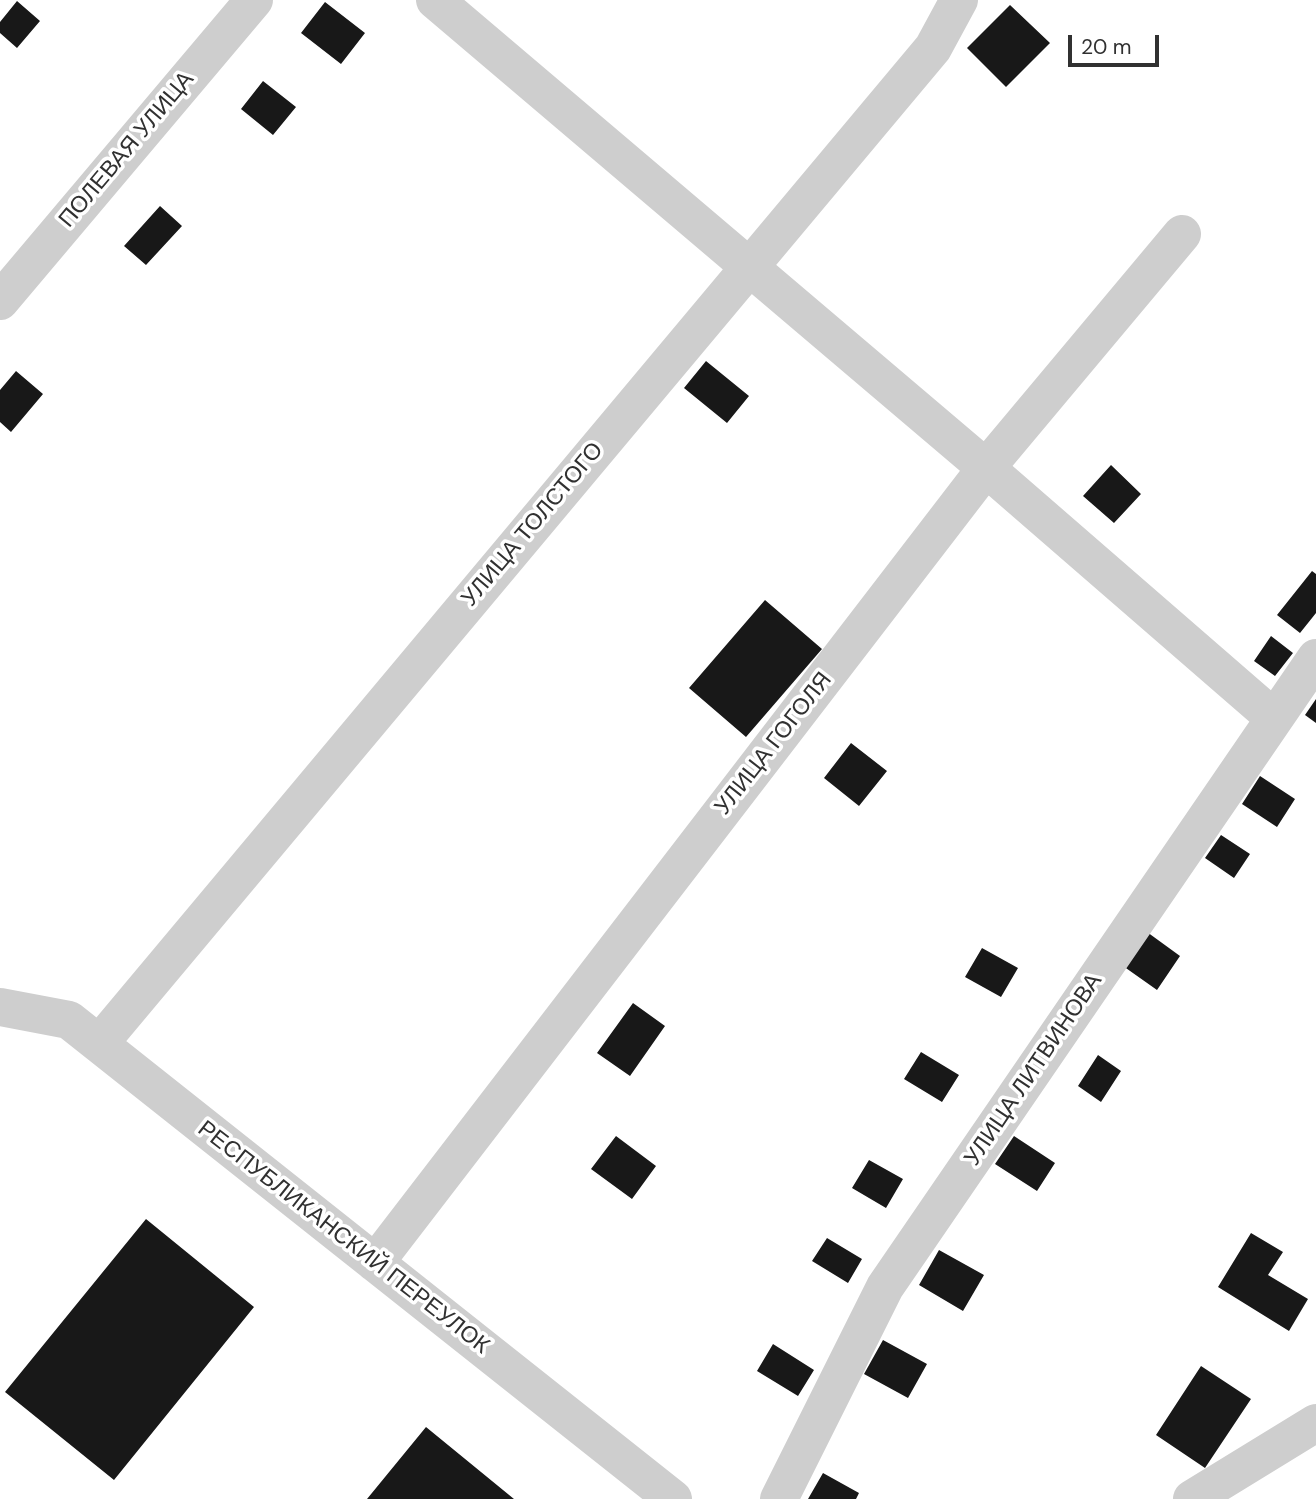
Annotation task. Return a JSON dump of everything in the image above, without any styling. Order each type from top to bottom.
[{"type":"street","name":"ПОЛЕВАЯ УЛИЦА","points":[[0,301],[254,0]]},
{"type":"street","points":[[435,0],[986,468],[1274,718]]},
{"type":"street","name":"УЛИЦА ТОЛСТОГО","points":[[99,1044],[933,48],[959,0]]},
{"type":"street","name":"УЛИЦА ГОГОЛЯ","points":[[375,1262],[986,468],[1182,234]]},
{"type":"street","name":"УЛИЦА ЛИТВИНОВА","points":[[779,1499],[885,1287],[1316,658]]},
{"type":"street","name":"РЕСПУБЛИКАНСКИЙ ПЕРЕУЛОК","points":[[0,1007],[69,1020],[673,1499]]},
{"type":"street","points":[[1192,1499],[1316,1423]]},
{"type":"building","points":[[17,1],[40,21],[17,48],[0,33],[0,22]]},
{"type":"building","points":[[325,2],[365,33],[341,64],[301,33]]},
{"type":"building","points":[[1010,5],[1050,43],[1006,87],[967,48]]},
{"type":"building","points":[[263,81],[296,107],[273,135],[241,109]]},
{"type":"building","points":[[160,206],[182,226],[146,265],[124,246]]},
{"type":"building","points":[[706,361],[749,396],[727,423],[684,388]]},
{"type":"building","points":[[16,371],[43,394],[11,432],[0,422],[0,390]]},
{"type":"building","points":[[1111,465],[1141,494],[1114,523],[1083,496]]},
{"type":"building","points":[[1312,571],[1316,574],[1316,613],[1300,633],[1277,615]]},
{"type":"building","points":[[765,600],[822,649],[746,737],[689,688]]},
{"type":"building","points":[[1271,636],[1293,653],[1275,676],[1254,661]]},
{"type":"building","points":[[1316,699],[1316,723],[1305,715]]},
{"type":"building","points":[[851,743],[887,771],[859,806],[824,778]]},
{"type":"building","points":[[1260,776],[1295,799],[1277,827],[1242,804]]},
{"type":"building","points":[[1221,835],[1250,854],[1234,878],[1205,858]]},
{"type":"building","points":[[1147,932],[1180,956],[1157,990],[1123,966]]},
{"type":"building","points":[[982,948],[1018,968],[1001,997],[965,977]]},
{"type":"building","points":[[633,1003],[665,1026],[630,1076],[597,1053]]},
{"type":"building","points":[[921,1052],[959,1075],[942,1102],[904,1079]]},
{"type":"building","points":[[1098,1055],[1121,1071],[1101,1102],[1078,1086]]},
{"type":"building","points":[[616,1136],[656,1166],[632,1199],[591,1169]]},
{"type":"building","points":[[1014,1136],[1055,1163],[1037,1191],[995,1164]]},
{"type":"building","points":[[869,1160],[903,1179],[886,1208],[852,1188]]},
{"type":"building","points":[[146,1219],[254,1307],[114,1480],[5,1392]]},
{"type":"building","points":[[1251,1233],[1283,1252],[1268,1275],[1308,1299],[1289,1331],[1218,1287]]},
{"type":"building","points":[[827,1238],[862,1259],[848,1283],[812,1261]]},
{"type":"building","points":[[939,1250],[984,1275],[963,1311],[919,1285]]},
{"type":"building","points":[[883,1340],[927,1364],[908,1398],[864,1374]]},
{"type":"building","points":[[773,1344],[814,1370],[798,1396],[757,1371]]},
{"type":"building","points":[[1201,1366],[1251,1399],[1205,1468],[1156,1435]]},
{"type":"building","points":[[426,1427],[514,1499],[367,1499]]},
{"type":"building","points":[[823,1473],[859,1493],[856,1499],[808,1499]]}]
